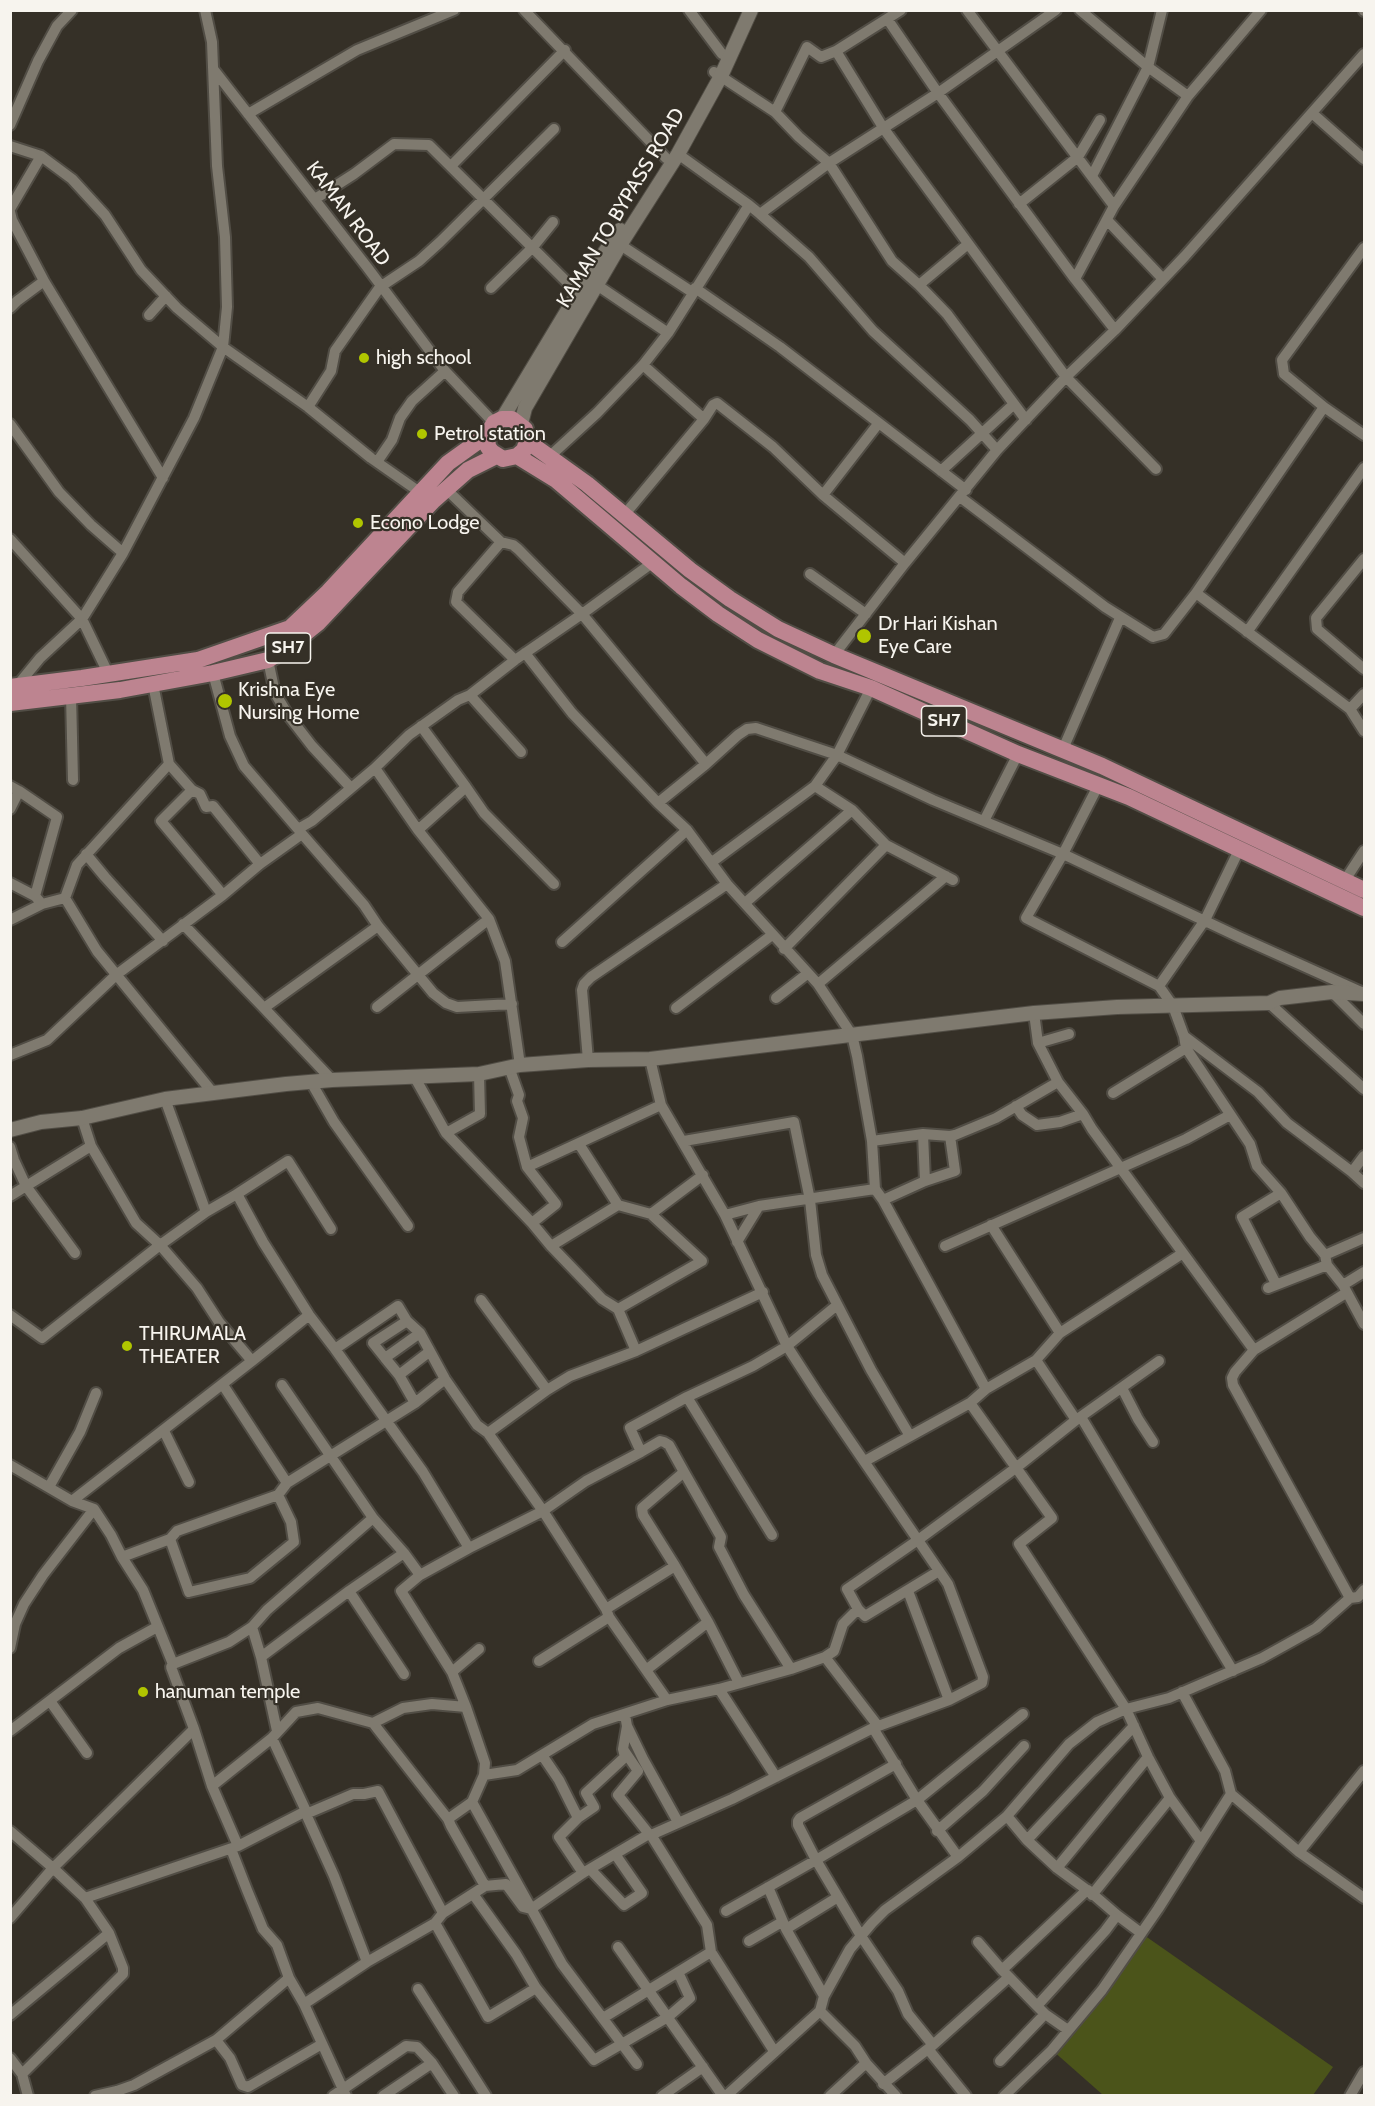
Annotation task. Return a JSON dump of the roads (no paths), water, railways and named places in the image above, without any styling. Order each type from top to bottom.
[{"type":"main road","points":[[496,456],[488,447],[494,426],[512,419],[525,429],[527,441],[524,450],[517,456]]},
{"type":"main road","name":"SH7","points":[[13,686],[198,660],[290,628],[328,592],[459,453],[494,426]]},
{"type":"main road","name":"SH7","points":[[527,441],[625,514],[664,549],[730,599],[778,629],[834,656],[1063,749],[1365,890]]},
{"type":"main road","name":"SH7","points":[[10,703],[120,690],[213,673],[268,660],[318,623],[446,489],[468,470],[496,456],[503,459],[517,456],[556,480],[652,563],[718,615],[758,640],[820,671],[871,688],[1018,754],[1099,784],[1365,908]]},
{"type":"street","points":[[10,126],[38,61],[57,26],[72,10]]},
{"type":"street","points":[[248,114],[357,50],[454,10]]},
{"type":"street","points":[[524,10],[565,50],[645,137],[749,205],[809,257],[873,331],[982,432],[998,450]]},
{"type":"street","points":[[689,10],[722,54]]},
{"type":"street","name":"KAMAN TO BYPASS ROAD","points":[[717,74],[722,54],[741,10]]},
{"type":"street","name":"KAMAN TO BYPASS ROAD","points":[[521,424],[525,408],[592,281],[672,156],[751,10]]},
{"type":"street","points":[[775,112],[807,47],[821,57],[836,51],[901,10]]},
{"type":"street","points":[[967,10],[1114,206]]},
{"type":"street","points":[[760,214],[829,163],[938,93],[1056,10]]},
{"type":"street","points":[[1080,10],[1148,67],[1188,96]]},
{"type":"street","points":[[1092,176],[1148,67],[1162,10]]},
{"type":"street","points":[[1075,279],[1114,206],[1188,96],[1261,10]]},
{"type":"street","points":[[13,686],[82,619],[123,553],[194,418],[223,347],[227,307],[225,237],[218,166],[212,42],[207,12]]},
{"type":"street","points":[[888,20],[1019,204],[1115,330]]},
{"type":"street","points":[[451,166],[565,50]]},
{"type":"street","points":[[836,51],[884,129],[1066,376],[1156,470]]},
{"type":"street","points":[[834,656],[905,562],[998,450],[1066,376],[1115,330],[1163,279],[1365,54]]},
{"type":"street","name":"KAMAN ROAD","points":[[214,70],[445,371],[494,426]]},
{"type":"street","points":[[717,74],[775,112],[798,137],[829,163],[892,261],[947,314],[1026,420]]},
{"type":"street","points":[[1312,113],[1365,159]]},
{"type":"street","points":[[1019,204],[1078,157],[1100,120]]},
{"type":"street","points":[[308,407],[331,371],[334,351],[380,287],[419,261],[554,129]]},
{"type":"street","points":[[315,199],[394,144],[429,145],[578,293]]},
{"type":"street","points":[[10,146],[41,156],[72,178],[105,215],[141,270],[165,296],[223,347],[308,407],[377,462],[421,493]]},
{"type":"street","points":[[41,156],[10,210],[12,220],[44,281],[163,478]]},
{"type":"street","points":[[549,457],[597,413],[643,365],[668,333],[749,205]]},
{"type":"street","points":[[1107,220],[1163,279]]},
{"type":"street","points":[[491,288],[532,248],[553,222]]},
{"type":"street","points":[[617,243],[780,347],[941,471],[963,494],[1112,613],[1153,637],[1164,634],[1197,593],[1324,407]]},
{"type":"street","points":[[919,285],[968,244]]},
{"type":"street","points":[[1365,248],[1282,360],[1284,374],[1324,407],[1365,435]]},
{"type":"street","points":[[10,308],[44,281]]},
{"type":"street","points":[[592,281],[668,333]]},
{"type":"street","name":"KAMAN TO BYPASS ROAD","points":[[494,426],[578,293],[592,281]]},
{"type":"street","points":[[149,315],[165,296]]},
{"type":"street","points":[[643,365],[704,419]]},
{"type":"street","points":[[377,462],[392,440],[400,418],[412,401],[445,371]]},
{"type":"street","points":[[625,514],[713,405],[717,403],[773,447],[822,495],[905,562]]},
{"type":"street","points":[[941,471],[1014,404]]},
{"type":"street","points":[[10,424],[60,492],[91,525],[123,553]]},
{"type":"street","points":[[822,495],[878,424]]},
{"type":"street","points":[[1247,632],[1365,468]]},
{"type":"street","points":[[446,489],[501,542],[513,545],[582,614],[706,764]]},
{"type":"street","points":[[501,542],[458,592],[456,602],[515,660]]},
{"type":"street","points":[[12,544],[82,619],[108,673]]},
{"type":"street","points":[[1365,559],[1316,618],[1317,629],[1365,669]]},
{"type":"street","points":[[10,1054],[19,1053],[47,1040],[116,975],[223,895],[300,832],[375,768],[409,735],[652,563]]},
{"type":"street","points":[[810,574],[866,614]]},
{"type":"street","points":[[1197,593],[1350,710],[1365,731]]},
{"type":"street","points":[[1063,749],[1112,613]]},
{"type":"street","points":[[525,653],[572,713],[687,830],[727,884],[818,984],[852,1035],[872,1141],[874,1189],[883,1200],[986,1389]]},
{"type":"street","points":[[268,660],[275,693],[288,716],[351,788]]},
{"type":"street","points":[[213,673],[230,736],[244,766],[364,905],[378,926],[433,993],[446,1003],[457,1007],[512,1004]]},
{"type":"street","points":[[153,684],[169,765],[192,790],[200,794],[206,807],[213,806],[260,864]]},
{"type":"street","points":[[712,862],[815,786],[837,755],[871,688]]},
{"type":"street","points":[[470,694],[521,752]]},
{"type":"street","points":[[1350,710],[1365,694]]},
{"type":"street","points":[[71,695],[73,780]]},
{"type":"street","points":[[421,726],[484,813],[554,884]]},
{"type":"street","points":[[658,802],[738,735],[747,729],[756,728],[837,755],[933,800],[1063,854],[1365,994]]},
{"type":"street","points":[[984,820],[1018,754]]},
{"type":"street","points":[[65,898],[77,865],[169,765]]},
{"type":"street","points":[[375,768],[418,830],[489,919],[505,961],[512,1004],[519,1095],[517,1101],[523,1118],[519,1137],[527,1167],[556,1204],[532,1223]]},
{"type":"street","points":[[1099,784],[1063,854],[1026,918],[1159,986],[1173,1006],[1185,1042],[1250,1144],[1257,1167],[1281,1193],[1365,1324]]},
{"type":"street","points":[[815,786],[852,810],[886,845],[950,878],[818,984]]},
{"type":"street","points":[[418,830],[466,787]]},
{"type":"street","points":[[10,809],[15,788],[57,817],[39,900]]},
{"type":"street","points":[[192,790],[161,821],[223,895]]},
{"type":"street","points":[[745,903],[852,810]]},
{"type":"street","points":[[562,942],[687,830]]},
{"type":"street","points":[[784,949],[886,845]]},
{"type":"street","points":[[1159,986],[1205,920],[1240,848]]},
{"type":"street","points":[[1345,880],[1365,851]]},
{"type":"street","points":[[86,854],[163,940]]},
{"type":"street","points":[[10,883],[39,900]]},
{"type":"street","points":[[588,1060],[582,990],[584,984],[727,884]]},
{"type":"street","points":[[10,920],[39,900],[65,898]]},
{"type":"street","points":[[65,898],[97,951],[213,1093]]},
{"type":"street","points":[[377,1007],[489,919]]},
{"type":"street","points":[[183,924],[332,1080]]},
{"type":"street","points":[[264,1008],[378,926]]},
{"type":"street","points":[[676,1008],[772,935]]},
{"type":"street","points":[[776,999],[807,974]]},
{"type":"street","points":[[10,1130],[41,1122],[82,1118],[165,1099],[311,1082],[479,1074],[515,1066],[588,1060],[650,1059],[1034,1013],[1117,1007],[1269,1003],[1280,998],[1332,992],[1365,994]]},
{"type":"street","points":[[1332,992],[1365,1024]]},
{"type":"street","points":[[1269,1003],[1365,1089]]},
{"type":"street","points":[[1034,1013],[1038,1043],[1058,1082],[1254,1350]]},
{"type":"street","points":[[1038,1043],[1069,1034]]},
{"type":"street","points":[[1113,1093],[1185,1042]]},
{"type":"street","points":[[1185,1042],[1258,1092],[1287,1123],[1365,1183]]},
{"type":"street","points":[[304,2004],[367,1962],[435,1923],[443,1913],[485,1886],[506,1884],[523,1907],[531,1909],[587,1871],[650,1835],[776,1777],[876,1727],[949,1700],[982,1683],[983,1677],[948,1584],[787,1346],[725,1215],[662,1105],[650,1059]]},
{"type":"street","points":[[446,1133],[480,1114],[479,1074]]},
{"type":"street","points":[[414,1077],[446,1133],[602,1299],[618,1309],[636,1351]]},
{"type":"street","points":[[311,1082],[334,1122],[408,1226]]},
{"type":"street","points":[[872,1141],[923,1134],[950,1136],[996,1118],[1058,1082]]},
{"type":"street","points":[[165,1099],[206,1212]]},
{"type":"street","points":[[527,1167],[662,1105]]},
{"type":"street","points":[[1016,1106],[1022,1115],[1037,1125],[1060,1122],[1083,1114]]},
{"type":"street","points":[[945,1246],[1186,1139],[1230,1115]]},
{"type":"street","points":[[82,1118],[91,1146],[136,1223],[160,1245],[197,1288],[219,1322],[252,1361]]},
{"type":"street","points":[[684,1141],[794,1122],[810,1200],[816,1255],[822,1275],[910,1436]]},
{"type":"street","points":[[923,1134],[925,1181]]},
{"type":"street","points":[[883,1200],[925,1181],[955,1171],[950,1136]]},
{"type":"street","points":[[579,1144],[618,1205],[651,1214],[702,1261],[618,1309]]},
{"type":"street","points":[[10,1196],[91,1146]]},
{"type":"street","points":[[10,1147],[26,1186],[75,1253]]},
{"type":"street","points":[[1352,1172],[1365,1156]]},
{"type":"street","points":[[10,1315],[42,1338],[160,1245],[206,1212],[288,1161],[331,1228]]},
{"type":"street","points":[[651,1214],[703,1175]]},
{"type":"street","points":[[725,1215],[759,1206],[874,1189]]},
{"type":"street","points":[[1281,1193],[1242,1217],[1272,1286],[1365,1238]]},
{"type":"street","points":[[237,1194],[263,1242],[309,1315],[423,1472],[469,1548]]},
{"type":"street","points":[[551,1246],[618,1205]]},
{"type":"street","points":[[737,1242],[759,1206]]},
{"type":"street","points":[[991,1225],[1060,1333]]},
{"type":"street","points":[[865,1461],[970,1403],[986,1389],[1036,1360],[1060,1333],[1183,1253]]},
{"type":"street","points":[[1350,1598],[1233,1385],[1232,1378],[1254,1350],[1344,1289],[1365,1272]]},
{"type":"street","points":[[488,1433],[570,1376],[636,1351],[763,1292]]},
{"type":"street","points":[[481,1300],[547,1390]]},
{"type":"street","points":[[335,1348],[398,1306],[407,1321],[420,1333],[445,1379],[477,1425],[488,1433],[543,1511],[667,1700]]},
{"type":"street","points":[[640,1452],[630,1428],[687,1397],[753,1366],[787,1346],[837,1306]]},
{"type":"street","points":[[72,1501],[223,1385],[309,1315]]},
{"type":"street","points":[[407,1321],[373,1343],[399,1375],[415,1403]]},
{"type":"street","points":[[385,1358],[420,1333]]},
{"type":"street","points":[[399,1375],[429,1352]]},
{"type":"street","points":[[1036,1360],[1078,1418],[1233,1671]]},
{"type":"street","points":[[939,1571],[865,1616],[858,1609],[847,1589],[1017,1467],[1078,1418],[1159,1362]]},
{"type":"street","points":[[122,1557],[170,1539],[177,1531],[278,1495],[286,1483],[415,1403],[445,1379]]},
{"type":"street","points":[[223,1385],[286,1483]]},
{"type":"street","points":[[282,1385],[373,1518],[420,1575]]},
{"type":"street","points":[[1122,1388],[1153,1442]]},
{"type":"street","points":[[49,1487],[80,1431],[96,1393]]},
{"type":"street","points":[[687,1397],[772,1535]]},
{"type":"street","points":[[970,1403],[1052,1518],[1019,1544],[1126,1709],[1170,1798],[1201,1841]]},
{"type":"street","points":[[164,1431],[189,1482]]},
{"type":"street","points":[[448,1819],[472,1802],[484,1775],[485,1763],[452,1672],[402,1591],[420,1575],[543,1511],[586,1481],[660,1441],[669,1445],[721,1537],[719,1547],[744,1595],[791,1669]]},
{"type":"street","points":[[10,1465],[72,1501],[94,1509],[111,1534],[122,1557],[143,1590],[172,1664],[171,1667],[212,1786],[238,1846]]},
{"type":"street","points":[[684,1472],[642,1508],[643,1515],[708,1622],[738,1683]]},
{"type":"street","points":[[170,1539],[189,1592],[250,1578],[294,1542],[291,1522],[278,1495]]},
{"type":"street","points":[[10,1648],[15,1624],[24,1604],[43,1575],[94,1509]]},
{"type":"street","points":[[172,1664],[229,1642],[252,1627],[267,1610],[373,1518]]},
{"type":"street","points":[[261,1658],[349,1591],[404,1553]]},
{"type":"street","points":[[539,1661],[675,1566]]},
{"type":"street","points":[[618,1947],[668,2016],[690,2051],[725,2096],[820,2011],[824,1996],[850,1949],[885,1910],[958,1857],[1007,1816],[1069,1744],[1097,1722],[1126,1709],[1169,1698],[1262,1658],[1316,1628],[1350,1598],[1358,1597],[1365,1590]]},
{"type":"street","points":[[349,1591],[404,1674]]},
{"type":"street","points":[[908,1591],[949,1700]]},
{"type":"street","points":[[484,1775],[517,1770],[593,1724],[626,1720],[667,1700],[719,1689],[825,1657],[834,1651],[843,1624],[858,1609]]},
{"type":"street","points":[[646,1670],[708,1622]]},
{"type":"street","points":[[12,1727],[50,1701],[118,1648],[157,1627]]},
{"type":"street","points":[[252,1627],[261,1658],[275,1735],[367,1962]]},
{"type":"street","points":[[452,1672],[479,1649]]},
{"type":"street","points":[[825,1657],[876,1727],[917,1800],[937,1831],[958,1857]]},
{"type":"street","points":[[719,1689],[776,1777]]},
{"type":"street","points":[[1182,1692],[1225,1771],[1231,1794],[1299,1852],[1365,1898]]},
{"type":"street","points":[[50,1701],[87,1753]]},
{"type":"street","points":[[373,1723],[403,1708],[432,1704],[466,1707]]},
{"type":"street","points":[[212,1786],[275,1735],[296,1712],[318,1708],[373,1723],[448,1819],[485,1886]]},
{"type":"street","points":[[726,1911],[917,1800],[1023,1714]]},
{"type":"street","points":[[615,1854],[642,1893],[624,1905],[587,1871],[559,1837],[594,1807],[586,1793],[625,1757],[623,1749],[626,1720]]},
{"type":"street","points":[[626,1720],[643,1760],[678,1822]]},
{"type":"street","points":[[1027,1840],[1134,1726]]},
{"type":"street","points":[[10,1918],[53,1869],[194,1729]]},
{"type":"street","points":[[937,1831],[983,1791],[1024,1746]]},
{"type":"street","points":[[623,1749],[638,1772],[618,1795],[650,1835],[707,1925],[711,1952],[774,2051]]},
{"type":"street","points":[[542,1755],[559,1780],[579,1818]]},
{"type":"street","points":[[1058,1868],[1148,1757]]},
{"type":"street","points":[[896,1764],[800,1818],[798,1825],[861,1936],[898,1991],[908,2014],[966,2096]]},
{"type":"street","points":[[1299,1852],[1365,1771]]},
{"type":"street","points":[[344,2092],[304,2004],[289,1978],[278,1945],[263,1929],[231,1849],[306,1813],[353,1794],[378,1791],[443,1913]]},
{"type":"street","points":[[1004,2096],[1052,2050],[1102,1990],[1231,1794]]},
{"type":"street","points":[[883,2084],[931,2047],[1090,1892],[1170,1798]]},
{"type":"street","points":[[472,1802],[562,1964],[637,2064]]},
{"type":"street","points":[[1007,1816],[1027,1840],[1058,1868],[1141,1933]]},
{"type":"street","points":[[10,1831],[85,1898],[109,1934],[123,1968],[123,1974],[22,2074]]},
{"type":"street","points":[[85,1898],[238,1846]]},
{"type":"street","points":[[768,1887],[784,1926],[824,1996]]},
{"type":"street","points":[[472,1894],[516,1954],[536,1988],[594,2060],[668,2016],[690,1998],[678,1972]]},
{"type":"street","points":[[749,1941],[784,1926],[838,1897]]},
{"type":"street","points":[[1000,2061],[1117,1916]]},
{"type":"street","points":[[435,1923],[488,2017],[536,1988]]},
{"type":"street","points":[[10,2015],[109,1934]]},
{"type":"street","points":[[978,1942],[1005,1974],[1041,2010],[1068,2030]]},
{"type":"street","points":[[603,2018],[711,1952]]},
{"type":"street","points":[[95,2096],[135,2090],[216,2040],[289,1978]]},
{"type":"street","points":[[418,1989],[486,2096]]},
{"type":"street","points":[[820,2011],[855,2046],[883,2084],[896,2096]]},
{"type":"street","points":[[216,2040],[230,2058],[242,2085],[248,2087],[322,2044]]},
{"type":"street","points":[[333,2096],[344,2092],[406,2046],[417,2047],[432,2063],[452,2095]]},
{"type":"street","points":[[10,2058],[22,2074],[27,2096]]},
{"type":"street","points":[[383,2096],[432,2063]]},
{"type":"street","points":[[830,2096],[866,2063]]},
{"type":"street","points":[[662,2096],[703,2067]]},
{"type":"street","points":[[1350,2096],[1363,2078]]},
{"type":"place","name":"high school","points":[[364,358]]},
{"type":"place","name":"Petrol station","points":[[422,434]]},
{"type":"place","name":"Econo Lodge","points":[[358,523]]},
{"type":"place","name":"Dr Hari Kishan Eye Care","points":[[864,636]]},
{"type":"place","name":"Krishna Eye Nursing Home","points":[[225,701]]},
{"type":"place","name":"THIRUMALA THEATER","points":[[127,1346]]},
{"type":"place","name":"hanuman temple","points":[[143,1692]]}]
